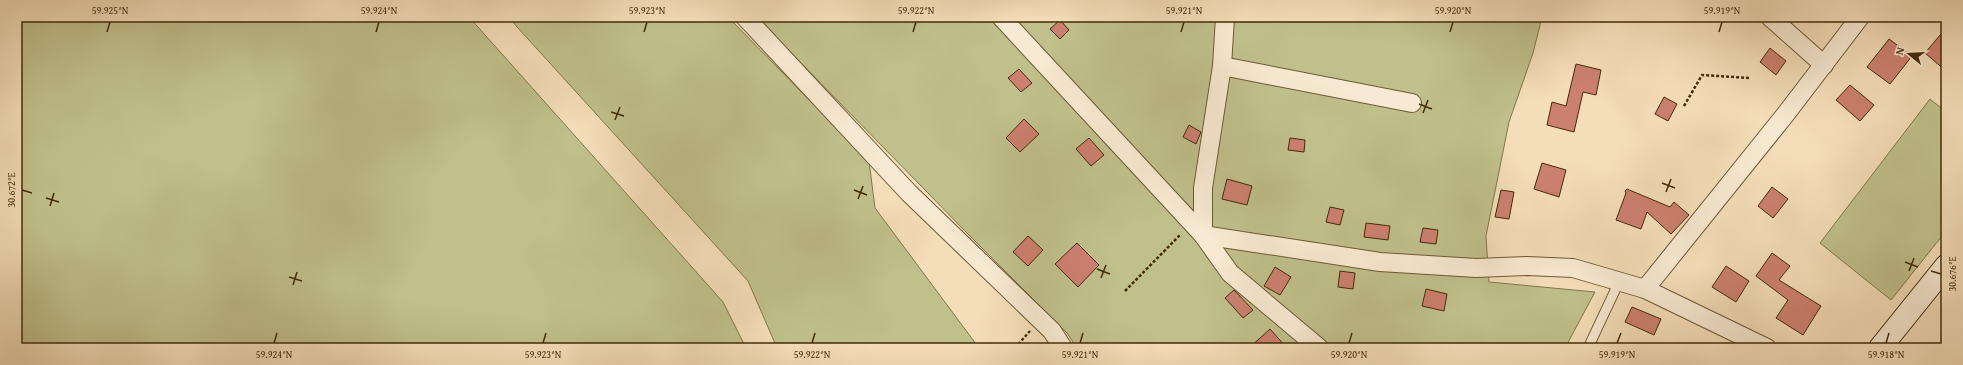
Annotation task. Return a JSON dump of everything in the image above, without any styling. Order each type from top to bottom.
[{"type":"street","points":[[745,17],[909,193],[1052,332],[1063,348]]},
{"type":"street","points":[[1001,17],[1198,229],[1230,273],[1319,348]]},
{"type":"street","points":[[1198,229],[1222,66],[1225,17]]},
{"type":"street","points":[[1770,17],[1824,65]]},
{"type":"street","points":[[1645,289],[1824,65],[1860,17]]},
{"type":"street","points":[[1222,66],[1412,103]]},
{"type":"street","points":[[1198,229],[1380,262],[1476,268],[1527,266],[1573,268],[1619,282],[1629,283],[1645,289],[1766,348]]},
{"type":"street","points":[[1880,348],[1946,266]]},
{"type":"lane","points":[[1588,348],[1619,282]]},
{"type":"path","points":[[1684,106],[1702,75],[1749,78]]},
{"type":"path","points":[[1125,291],[1198,229]]},
{"type":"path","points":[[1015,348],[1039,319]]},
{"type":"green space","points":[[17,17],[469,17],[723,302],[746,348],[17,348]]},
{"type":"green space","points":[[508,17],[728,17],[869,161],[875,208],[979,348],[777,348],[748,281]]},
{"type":"green space","points":[[756,17],[1542,17],[1533,53],[1509,122],[1486,236],[1489,282],[1595,292],[1565,348],[1077,348],[1067,333]]},
{"type":"green space","points":[[1930,99],[1946,112],[1946,231],[1891,300],[1820,243]]},
{"type":"building","points":[[1060,20],[1069,30],[1060,39],[1050,29]]},
{"type":"building","points":[[1946,28],[1946,71],[1925,53]]},
{"type":"building","points":[[1889,39],[1912,56],[1890,84],[1867,67]]},
{"type":"building","points":[[1770,48],[1786,61],[1776,75],[1760,62]]},
{"type":"building","points":[[1576,64],[1601,70],[1596,95],[1583,92],[1574,132],[1547,125],[1552,102],[1566,106]]},
{"type":"building","points":[[1019,69],[1032,83],[1021,92],[1008,78]]},
{"type":"building","points":[[1850,85],[1874,105],[1860,121],[1836,100]]},
{"type":"building","points":[[1664,97],[1677,104],[1668,121],[1655,114]]},
{"type":"building","points":[[1024,119],[1039,134],[1020,152],[1006,138]]},
{"type":"building","points":[[1189,125],[1201,132],[1196,144],[1183,137]]},
{"type":"building","points":[[1089,138],[1104,155],[1091,166],[1076,149]]},
{"type":"building","points":[[1290,138],[1305,140],[1304,152],[1288,150]]},
{"type":"building","points":[[1542,163],[1566,170],[1559,197],[1534,189]]},
{"type":"building","points":[[1227,179],[1252,186],[1247,205],[1222,199]]},
{"type":"building","points":[[1772,187],[1788,199],[1773,218],[1758,206]]},
{"type":"building","points":[[1627,189],[1670,207],[1674,202],[1689,215],[1671,234],[1647,212],[1641,229],[1616,220],[1626,193],[1625,191]]},
{"type":"building","points":[[1501,190],[1514,192],[1509,219],[1495,217]]},
{"type":"building","points":[[1330,207],[1344,210],[1340,225],[1326,222]]},
{"type":"building","points":[[1366,223],[1390,226],[1388,240],[1364,237]]},
{"type":"building","points":[[1423,228],[1438,230],[1436,244],[1420,242]]},
{"type":"building","points":[[1028,236],[1043,250],[1028,266],[1013,252]]},
{"type":"building","points":[[1077,243],[1099,265],[1078,287],[1055,264]]},
{"type":"building","points":[[1772,253],[1790,266],[1779,280],[1821,306],[1803,335],[1776,318],[1788,300],[1756,276]]},
{"type":"building","points":[[1726,266],[1749,281],[1736,302],[1712,287]]},
{"type":"building","points":[[1275,267],[1291,277],[1280,295],[1264,286]]},
{"type":"building","points":[[1340,271],[1355,273],[1353,289],[1338,287]]},
{"type":"building","points":[[1426,289],[1447,294],[1444,311],[1422,306]]},
{"type":"building","points":[[1234,290],[1253,310],[1243,318],[1225,298]]},
{"type":"building","points":[[1632,307],[1661,319],[1654,335],[1625,322]]},
{"type":"building","points":[[1270,329],[1287,348],[1249,348]]}]
